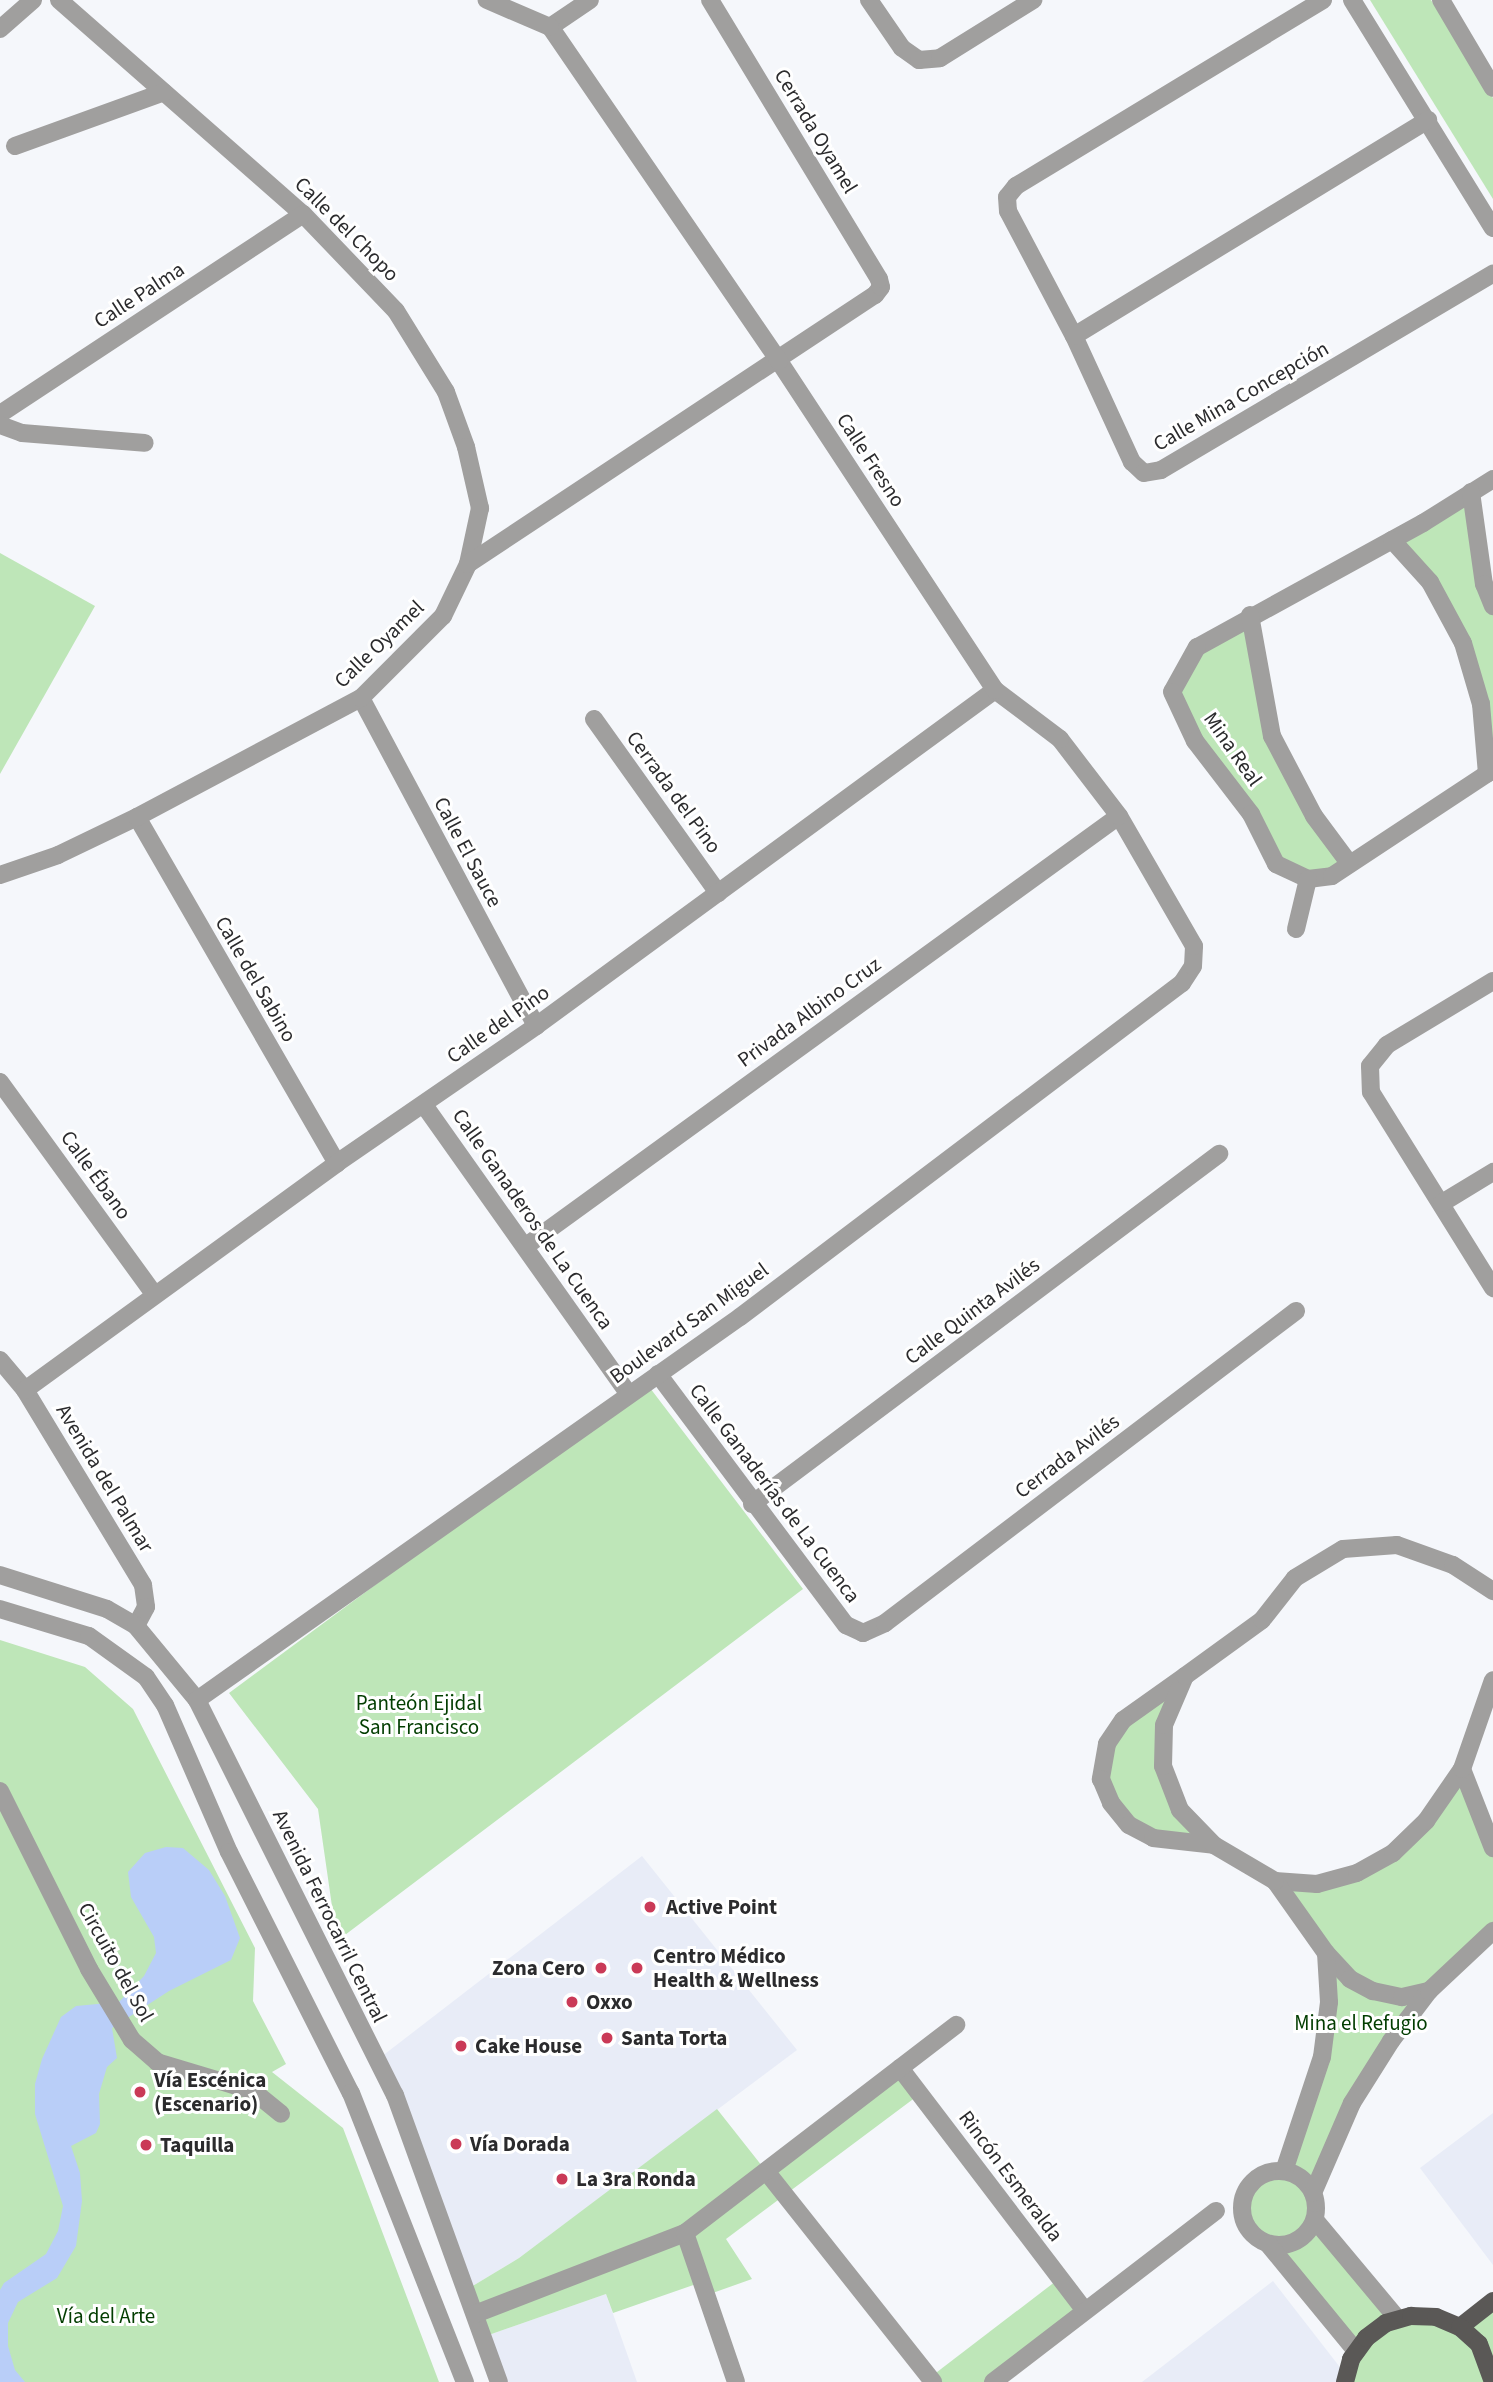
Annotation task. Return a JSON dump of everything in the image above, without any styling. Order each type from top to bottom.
[{"type":"main road","points":[[1460,2327],[1493,2301]]},
{"type":"main road","points":[[1345,2382],[1356,2351],[1366,2338],[1397,2318],[1436,2317],[1460,2327],[1479,2344],[1492,2371]]},
{"type":"street","points":[[0,29],[33,0]]},
{"type":"street","name":"Calle del Chopo","points":[[59,0],[303,214],[396,311],[446,391],[466,447],[480,508],[468,564]]},
{"type":"street","points":[[487,0],[550,27],[590,0]]},
{"type":"street","name":"Cerrada Oyamel","points":[[710,0],[881,287],[779,361]]},
{"type":"street","points":[[869,0],[902,48],[919,60],[940,58],[1032,0]]},
{"type":"street","name":"Calle Mina Concepción","points":[[1323,0],[1016,186],[1007,197],[1008,211],[1074,336],[1132,462],[1144,473],[1161,470],[1493,274]]},
{"type":"street","points":[[1352,0],[1493,228]]},
{"type":"street","points":[[1441,0],[1493,88]]},
{"type":"street","name":"Calle Fresno","points":[[550,27],[779,361],[995,690],[1060,739],[1119,816],[1194,946],[1193,966]]},
{"type":"street","points":[[15,146],[164,92]]},
{"type":"street","points":[[1074,336],[1428,120]]},
{"type":"street","name":"Calle Palma","points":[[0,414],[303,214]]},
{"type":"street","points":[[468,564],[779,361]]},
{"type":"street","points":[[0,425],[22,433],[145,443]]},
{"type":"street","name":"Mina Real","points":[[1308,878],[1276,864],[1251,814],[1195,741],[1172,692],[1197,647],[1250,615],[1392,540],[1493,480]]},
{"type":"street","points":[[1471,492],[1485,583],[1493,606]]},
{"type":"street","points":[[1297,929],[1308,878],[1332,876],[1490,772],[1481,704],[1463,643],[1430,582],[1392,540]]},
{"type":"street","name":"Calle Oyamel","points":[[0,875],[58,855],[137,817],[361,698],[443,616],[468,564]]},
{"type":"street","name":"Mina Real","points":[[1250,615],[1272,736],[1314,816],[1349,863]]},
{"type":"street","name":"Calle del Pino","points":[[24,1390],[337,1163],[536,1026],[995,690]]},
{"type":"street","name":"Calle El Sauce","points":[[361,698],[536,1026]]},
{"type":"street","name":"Cerrada del Pino","points":[[594,719],[718,892]]},
{"type":"street","name":"Privada Albino Cruz","points":[[526,1246],[1119,816]]},
{"type":"street","name":"Calle del Sabino","points":[[137,817],[337,1163]]},
{"type":"street","name":"Boulevard San Miguel","points":[[197,1700],[740,1317],[1182,983],[1193,966]]},
{"type":"street","points":[[1493,981],[1387,1045],[1370,1066],[1371,1092],[1443,1203],[1493,1288]]},
{"type":"street","name":"Calle Ébano","points":[[0,1082],[154,1294]]},
{"type":"street","name":"Calle Ganaderos de La Cuenca","points":[[424,1105],[629,1394]]},
{"type":"street","name":"Calle Quinta Avilés","points":[[752,1504],[1219,1154]]},
{"type":"street","points":[[1443,1203],[1493,1172]]},
{"type":"street","name":"Cerrada Avilés","points":[[863,1633],[885,1623],[1296,1311]]},
{"type":"street","name":"Avenida del Palmar","points":[[0,1360],[24,1390],[144,1585],[146,1607],[136,1626]]},
{"type":"street","name":"Calle Ganaderías de La Cuenca","points":[[658,1374],[752,1504],[846,1625],[863,1633]]},
{"type":"street","points":[[1214,1845],[1153,1838],[1129,1825],[1111,1804],[1101,1779],[1107,1744],[1123,1720],[1262,1620],[1295,1578],[1343,1549],[1397,1545],[1453,1565],[1493,1591]]},
{"type":"street","name":"Avenida Ferrocarril Central","points":[[0,1575],[107,1609],[136,1626],[197,1700],[395,2095],[499,2382]]},
{"type":"street","points":[[0,1609],[89,1636],[146,1677],[165,1705],[229,1852],[351,2094],[465,2382]]},
{"type":"street","points":[[1185,1676],[1164,1724],[1163,1766],[1180,1810],[1214,1845],[1275,1881],[1326,1953],[1350,1979],[1373,1991],[1402,1997],[1429,1991]]},
{"type":"street","points":[[1275,1881],[1317,1884],[1357,1873],[1393,1853],[1426,1821],[1462,1769],[1493,1679]]},
{"type":"street","points":[[1462,1769],[1493,1848]]},
{"type":"street","name":"Circuito del Sol","points":[[0,1791],[89,1969],[132,2040],[157,2062],[253,2091],[281,2113]]},
{"type":"street","points":[[1397,2318],[1315,2220],[1313,2193],[1352,2103],[1429,1991],[1493,1931]]},
{"type":"street","points":[[1284,2171],[1322,2057],[1329,2002],[1326,1953]]},
{"type":"street","points":[[475,2314],[685,2233],[956,2025]]},
{"type":"street","name":"Rincón Esmeralda","points":[[900,2068],[1085,2311]]},
{"type":"street","points":[[766,2171],[933,2382]]},
{"type":"street","points":[[1313,2193],[1296,2174],[1284,2171],[1260,2176],[1244,2194],[1242,2211],[1248,2230],[1268,2244],[1356,2351]]},
{"type":"street","points":[[993,2382],[1216,2211]]},
{"type":"street","points":[[1268,2244],[1291,2244],[1315,2220]]},
{"type":"street","points":[[685,2233],[736,2382]]},
{"type":"shaded area","name":"Vía Dorada","points":[[642,1856],[797,2050],[519,2258],[466,2290],[377,2060]]},
{"type":"shaded area","points":[[1493,2113],[1493,2265],[1420,2168]]},
{"type":"shaded area","points":[[1273,2281],[1346,2375],[1345,2382],[1142,2382]]},
{"type":"shaded area","points":[[606,2294],[637,2382],[499,2382],[483,2337]]},
{"type":"green space","points":[[1370,0],[1431,0],[1493,98],[1493,199]]},
{"type":"green space","points":[[1471,492],[1493,606],[1493,770],[1463,643],[1392,540]]},
{"type":"green space","points":[[0,553],[95,606],[0,774]]},
{"type":"green space","points":[[1250,615],[1272,736],[1349,863],[1332,876],[1276,864],[1172,692],[1197,647]]},
{"type":"green space","name":"Panteón Ejidal San Francisco","points":[[647,1384],[803,1589],[337,1941],[318,1809],[229,1693]]},
{"type":"green space","name":"Vía del Arte","points":[[0,1640],[85,1667],[133,1709],[255,1948],[253,2001],[286,2064],[272,2072],[343,2128],[439,2382],[0,2382]]},
{"type":"green space","points":[[1185,1676],[1164,1725],[1180,1810],[1214,1845],[1153,1838],[1111,1803],[1107,1744]]},
{"type":"green space","name":"Mina el Refugio","points":[[1462,1769],[1493,1848],[1493,1931],[1391,2041],[1313,2193],[1315,2220],[1397,2318],[1460,2327],[1493,2301],[1493,2382],[1345,2382],[1351,2359],[1268,2244],[1249,2230],[1243,2219],[1244,2195],[1251,2184],[1260,2176],[1284,2171],[1322,2057],[1326,1953],[1275,1881],[1318,1884],[1393,1853]]},
{"type":"green space","points":[[900,2068],[920,2094],[726,2239],[752,2279],[707,2295],[702,2282],[613,2313],[606,2294],[483,2337],[466,2290],[519,2258],[717,2109],[766,2171]]},
{"type":"green space","points":[[1060,2278],[1085,2311],[993,2382],[924,2382]]},
{"type":"water","points":[[166,1847],[183,1848],[209,1870],[225,1896],[240,1938],[231,1960],[169,1991],[112,2028],[117,2058],[107,2067],[99,2094],[100,2124],[96,2133],[71,2146],[80,2173],[82,2201],[76,2246],[57,2278],[18,2302],[8,2323],[8,2346],[15,2370],[25,2382],[0,2382],[0,2290],[4,2283],[46,2254],[58,2231],[63,2206],[35,2114],[35,2084],[42,2059],[61,2017],[76,2006],[119,2002],[144,1976],[156,1953],[154,1937],[131,1897],[128,1872],[145,1853]]},
{"type":"place","name":"Active Point","points":[[650,1907]]},
{"type":"place","name":"Zona Cero","points":[[601,1968]]},
{"type":"place","name":"Centro Médico Health & Wellness","points":[[637,1968]]},
{"type":"place","name":"Oxxo","points":[[572,2002]]},
{"type":"place","name":"Santa Torta","points":[[607,2038]]},
{"type":"place","name":"Cake House","points":[[461,2046]]},
{"type":"place","name":"Vía Escénica (Escenario)","points":[[140,2092]]},
{"type":"place","name":"Vía Dorada","points":[[456,2144]]},
{"type":"place","name":"Taquilla","points":[[146,2145]]},
{"type":"place","name":"La 3ra Ronda","points":[[562,2179]]}]
